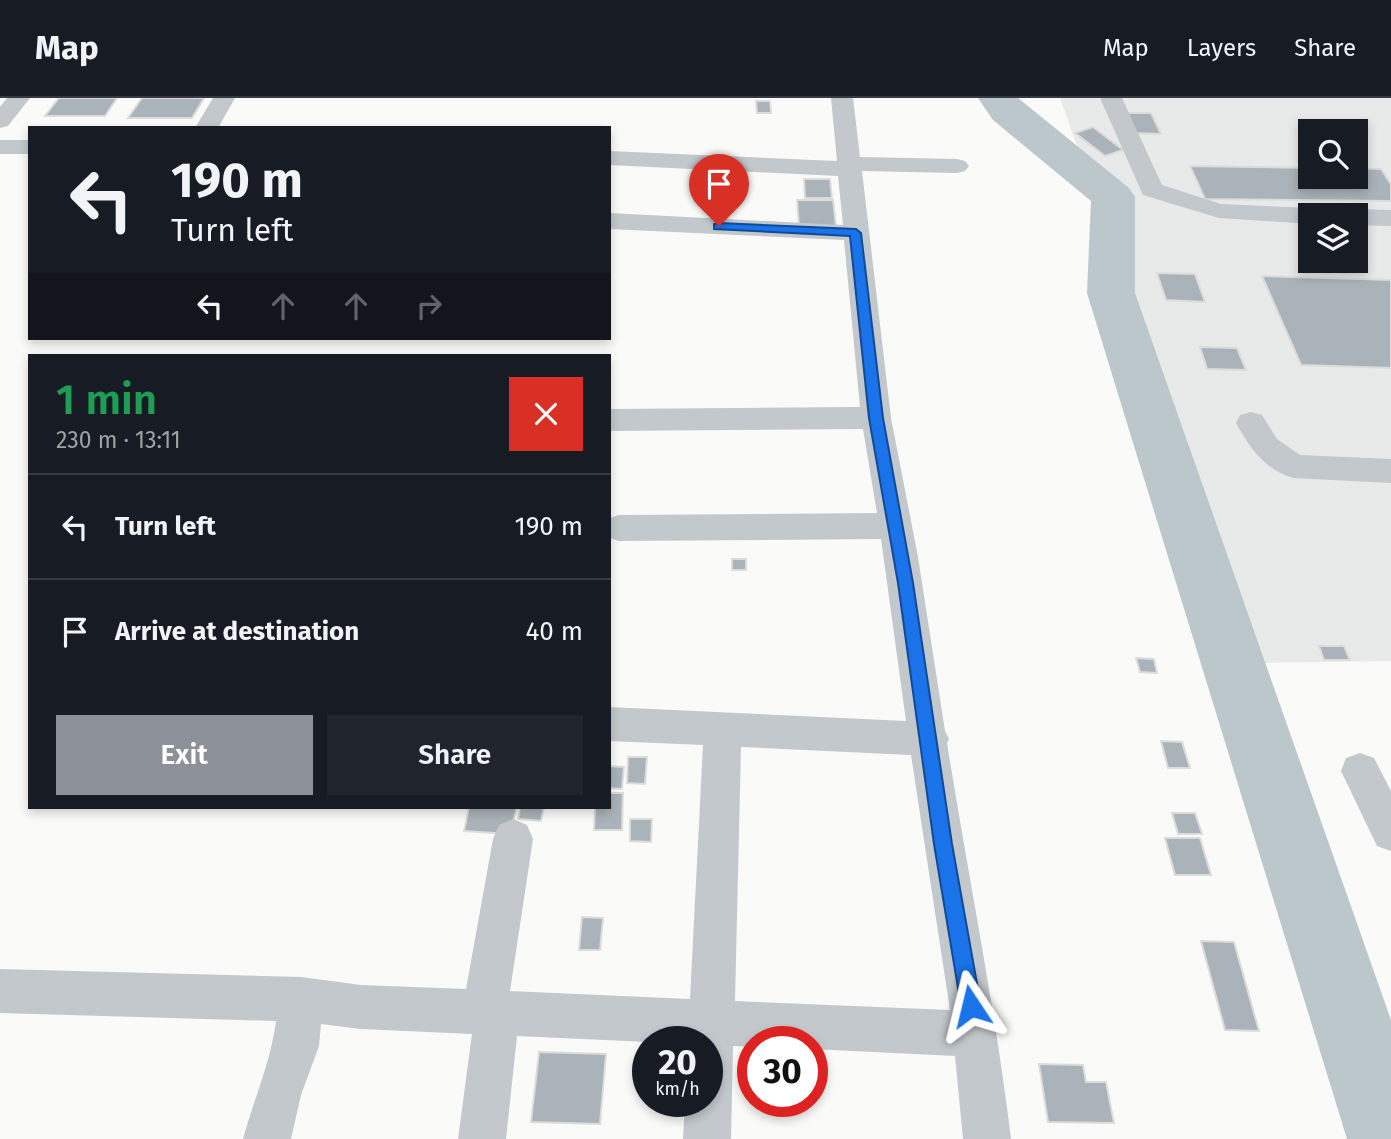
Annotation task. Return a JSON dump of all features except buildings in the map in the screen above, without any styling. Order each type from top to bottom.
[{"type":"street","points":[[0,121],[19,98]]},
{"type":"street","points":[[207,126],[224,98]]},
{"type":"street","points":[[842,98],[876,418],[930,739],[943,844],[976,1034],[987,1139]]},
{"type":"street","points":[[1111,98],[1152,190],[1219,211],[1298,215]]},
{"type":"street","points":[[0,147],[28,147]]},
{"type":"street","points":[[611,158],[848,167],[957,166]]},
{"type":"street","points":[[1368,217],[1391,218]]},
{"type":"street","points":[[611,221],[856,233]]},
{"type":"street","points":[[611,420],[876,418]]},
{"type":"street","points":[[1251,423],[1266,447],[1293,466],[1391,471]]},
{"type":"street","points":[[619,528],[894,526]]},
{"type":"street","points":[[611,724],[930,739]]},
{"type":"street","points":[[707,1139],[723,729]]},
{"type":"street","points":[[1360,771],[1391,832]]},
{"type":"street","points":[[482,1139],[490,1013],[513,839]]},
{"type":"street","points":[[0,991],[301,999],[361,1007],[976,1034]]},
{"type":"street","points":[[267,1139],[278,1095],[296,1046],[301,999]]},
{"type":"shaded area","points":[[1060,98],[1391,98],[1391,661],[1259,663]]},
{"type":"waterway","points":[[998,98],[1007,111],[1113,197],[1111,293],[1390,1139]]},
{"type":"route","points":[[719,226],[856,233],[876,418],[901,557],[930,739],[943,844],[971,1006]]}]
